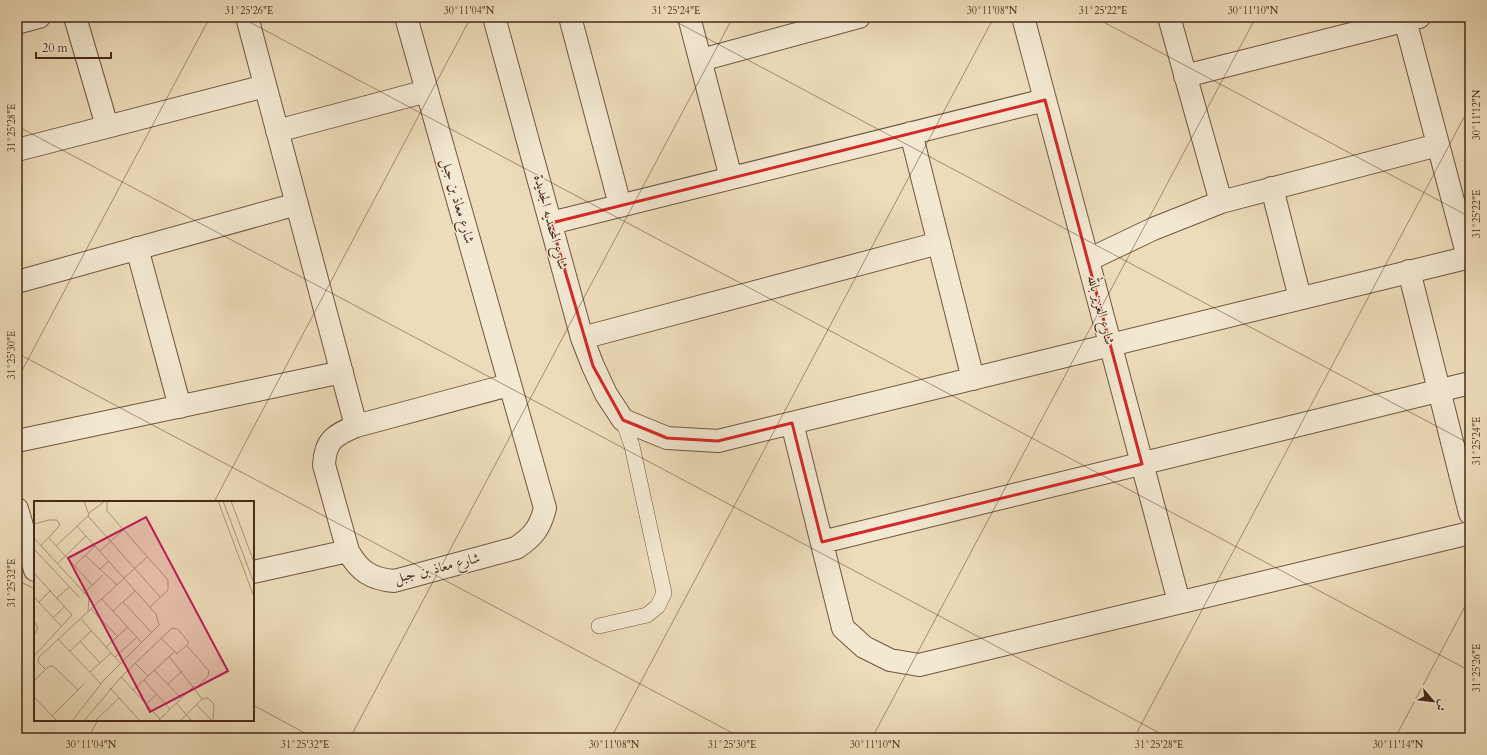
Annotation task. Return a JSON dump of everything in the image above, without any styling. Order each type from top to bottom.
[{"type":"street","points":[[17,23],[39,17]]},
{"type":"street","points":[[75,17],[107,126]]},
{"type":"street","points":[[246,17],[356,426]]},
{"type":"street","name":"شارع معاذ بن جبل","points":[[406,17],[545,508],[538,526],[527,541],[516,548],[394,581],[380,580],[367,574],[354,561],[348,551],[324,465],[325,454],[329,443],[336,434],[356,426],[509,385]]},
{"type":"street","name":"شارع المحمديه الجديدة","points":[[494,17],[582,338],[606,394],[623,420]]},
{"type":"street","points":[[570,17],[620,205]]},
{"type":"street","points":[[689,17],[731,178]]},
{"type":"street","points":[[700,60],[859,17]]},
{"type":"street","name":"شارع العزيز بالله","points":[[1023,17],[1179,602]]},
{"type":"street","points":[[1169,17],[1221,202]]},
{"type":"street","points":[[623,420],[667,438],[718,441],[1469,257],[1438,144],[1412,19],[1185,76]]},
{"type":"street","points":[[17,150],[265,86]]},
{"type":"street","points":[[277,131],[427,92]]},
{"type":"street","points":[[551,223],[1045,100]]},
{"type":"street","points":[[911,133],[973,379]]},
{"type":"street","points":[[1088,260],[1154,229],[1221,202],[1438,144]]},
{"type":"street","points":[[1272,188],[1300,298]]},
{"type":"street","points":[[17,282],[297,204]]},
{"type":"street","points":[[582,338],[939,243]]},
{"type":"street","points":[[137,248],[180,407]]},
{"type":"street","points":[[1409,271],[1470,513]]},
{"type":"street","points":[[18,439],[180,407],[342,372]]},
{"type":"street","points":[[822,542],[1470,383]]},
{"type":"street","points":[[792,423],[843,628],[864,647],[890,660],[919,665],[1470,533]]},
{"type":"street","points":[[17,509],[34,567]]},
{"type":"street","points":[[254,572],[348,551]]},
{"type":"lane","points":[[599,626],[647,615],[658,606],[664,592],[632,446],[623,420]]},
{"type":"highlighted area","points":[[1045,100],[1142,464],[822,542],[792,423],[718,441],[667,438],[623,420],[593,366],[551,223]]}]
